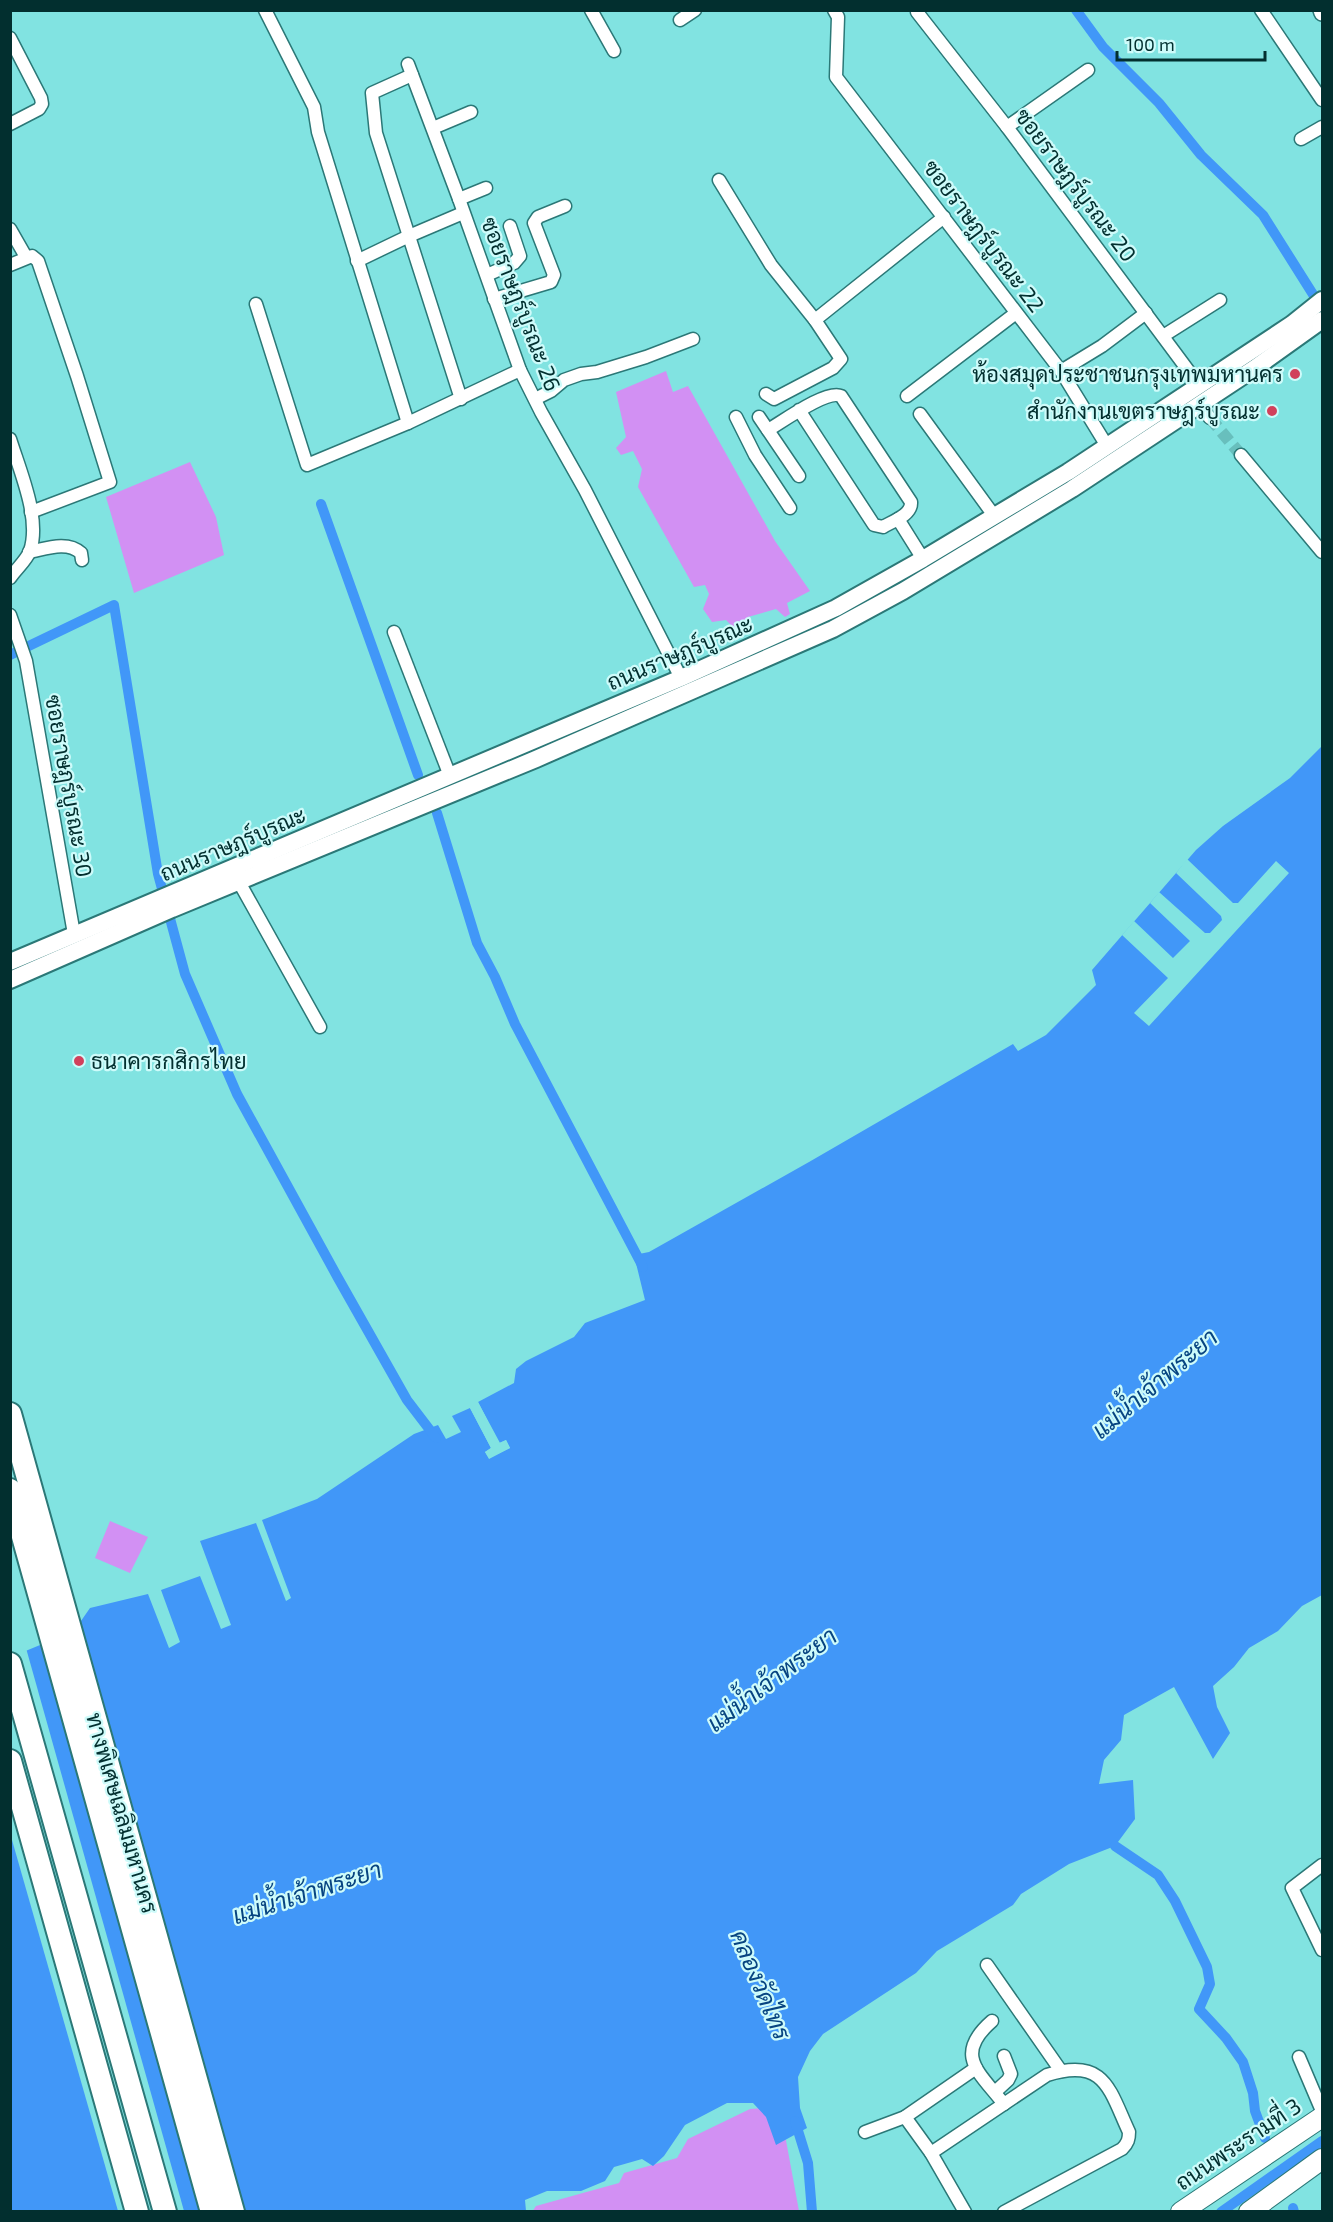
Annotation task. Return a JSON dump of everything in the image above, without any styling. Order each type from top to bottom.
[{"type":"highway","name":"ทางพิเศษเฉลิมมหานคร","points":[[10,1414],[233,2211]]},
{"type":"highway","name":"ทางพิเศษเฉลิมมหานคร","points":[[10,1490],[212,2211]]},
{"type":"highway","points":[[10,1664],[165,2211]]},
{"type":"highway","points":[[10,1761],[137,2211]]},
{"type":"main road","name":"ถนนราษฎร์บูรณะ","points":[[10,962],[74,934],[239,882],[547,755],[834,629],[878,606],[1016,523],[1199,405],[1296,330],[1323,300]]},
{"type":"main road","name":"ถนนราษฎร์บูรณะ","points":[[10,980],[164,905],[450,776],[827,613],[995,517],[1199,385],[1296,330],[1323,320]]},
{"type":"main road","name":"ถนนพระรามที่ 3","points":[[1181,2211],[1323,2117]]},
{"type":"main road","points":[[1249,2211],[1323,2159]]},
{"type":"street","points":[[265,10],[314,107],[318,132],[408,423]]},
{"type":"street","points":[[591,10],[614,51]]},
{"type":"street","points":[[680,20],[695,10]]},
{"type":"street","name":"ซอยราษฎร์บูรณะ 22","points":[[834,10],[838,17],[836,77],[1061,371],[1107,446]]},
{"type":"street","points":[[1261,10],[1323,100]]},
{"type":"street","name":"ซอยราษฎร์บูรณะ 20","points":[[917,12],[1007,127],[1199,385]]},
{"type":"street","points":[[10,38],[42,104],[39,109],[10,124]]},
{"type":"street","name":"ซอยราษฎร์บูรณะ 26","points":[[409,236],[376,133],[371,96],[375,90],[410,69],[520,370],[585,489],[681,678]]},
{"type":"street","points":[[1007,127],[1088,70]]},
{"type":"street","points":[[433,128],[471,112]]},
{"type":"street","points":[[1301,139],[1323,127]]},
{"type":"street","points":[[719,180],[771,265],[815,320],[841,361],[833,368],[774,399],[766,394]]},
{"type":"street","points":[[459,199],[486,188]]},
{"type":"street","points":[[494,299],[551,282],[554,275],[534,223],[538,217],[565,206]]},
{"type":"street","points":[[357,261],[463,213]]},
{"type":"street","points":[[815,320],[944,217]]},
{"type":"street","points":[[487,275],[514,263],[520,256],[510,226]]},
{"type":"street","points":[[10,229],[26,257]]},
{"type":"street","points":[[409,236],[461,399]]},
{"type":"street","points":[[10,265],[32,256],[38,261],[110,482],[31,512]]},
{"type":"street","points":[[1163,336],[1220,300]]},
{"type":"street","points":[[256,304],[307,465],[408,423],[520,370]]},
{"type":"street","points":[[1061,371],[1102,346],[1146,312]]},
{"type":"street","points":[[907,396],[1016,313]]},
{"type":"street","points":[[535,399],[569,378],[597,372],[670,349],[693,339]]},
{"type":"street","points":[[768,430],[799,410],[832,394],[841,396],[911,502],[911,508],[898,519],[883,527],[874,525],[799,410]]},
{"type":"street","points":[[1199,405],[1210,418]]},
{"type":"street","points":[[920,414],[995,517]]},
{"type":"street","points":[[736,417],[755,455],[790,508]]},
{"type":"street","points":[[759,417],[799,476]]},
{"type":"street","points":[[10,439],[31,512],[33,534],[29,552],[10,578]]},
{"type":"street","points":[[1241,455],[1323,552]]},
{"type":"street","points":[[898,519],[923,559]]},
{"type":"street","points":[[29,552],[70,547],[81,553],[82,560]]},
{"type":"street","name":"ซอยราษฎร์บูรณะ 30","points":[[10,615],[26,661],[74,934]]},
{"type":"street","points":[[394,632],[450,776]]},
{"type":"street","points":[[239,882],[320,1027]]},
{"type":"street","points":[[1323,1865],[1292,1888],[1323,1950]]},
{"type":"street","points":[[987,1965],[1061,2071]]},
{"type":"street","points":[[992,2021],[981,2031],[972,2047],[971,2055],[976,2068],[1004,2104]]},
{"type":"street","points":[[995,2092],[1011,2074],[1004,2056]]},
{"type":"street","points":[[1299,2057],[1323,2111]]},
{"type":"street","points":[[865,2132],[905,2116],[976,2068]]},
{"type":"street","points":[[931,2153],[1047,2075],[1061,2071],[1092,2073],[1106,2082],[1129,2132],[1129,2139],[1122,2149],[1004,2211]]},
{"type":"street","points":[[905,2116],[931,2153],[965,2211]]},
{"type":"shaded area","points":[[666,371],[673,392],[688,386],[775,541],[810,591],[787,603],[790,614],[785,617],[776,609],[748,617],[753,631],[740,634],[726,620],[712,622],[703,609],[709,594],[705,585],[694,587],[638,487],[642,469],[633,451],[621,455],[616,448],[626,437],[616,392]]},
{"type":"shaded area","points":[[190,462],[216,517],[224,555],[134,593],[106,497]]},
{"type":"shaded area","points":[[110,1521],[148,1537],[130,1573],[95,1558]]},
{"type":"shaded area","points":[[763,2108],[785,2135],[799,2211],[532,2212],[536,2206],[619,2183],[624,2173],[677,2158],[688,2139],[750,2109]]},
{"type":"water","name":"แม่น้ำเจ้าพระยา","points":[[1322,746],[1322,1595],[1302,1606],[1278,1631],[1249,1648],[1234,1667],[1213,1686],[1217,1707],[1230,1733],[1213,1759],[1174,1687],[1124,1715],[1121,1740],[1104,1760],[1099,1784],[1133,1780],[1135,1819],[1115,1846],[1069,1864],[1021,1894],[1013,1905],[937,1951],[916,1973],[823,2034],[810,2051],[798,2077],[800,2108],[807,2128],[776,2145],[766,2117],[753,2103],[727,2103],[685,2125],[664,2156],[653,2166],[642,2159],[614,2167],[605,2181],[581,2191],[547,2191],[525,2200],[526,2211],[11,2212],[11,1657],[74,1631],[90,1608],[148,1594],[169,1648],[180,1642],[161,1590],[200,1576],[221,1629],[231,1625],[200,1541],[256,1523],[286,1601],[291,1598],[262,1520],[317,1499],[414,1434],[438,1425],[446,1439],[461,1432],[452,1416],[470,1408],[491,1448],[485,1452],[489,1458],[510,1448],[506,1440],[500,1443],[478,1402],[514,1383],[516,1369],[526,1361],[574,1337],[585,1323],[645,1300],[634,1255],[649,1252],[1013,1044],[1018,1051],[1046,1035],[1096,985],[1092,970],[1196,850],[1223,826],[1290,778]]},
{"type":"pier","points":[[1187,859],[1233,903],[1238,903],[1276,861],[1289,873],[1149,1026],[1134,1013],[1168,978],[1122,935],[1134,921],[1173,958],[1190,941],[1150,903],[1159,892],[1205,933],[1210,933],[1222,920],[1221,916],[1176,873]]},
{"type":"pier","points":[[478,1402],[499,1443],[506,1440],[510,1448],[489,1459],[485,1452],[491,1448],[470,1408],[472,1406],[494,1447],[490,1455],[506,1447],[505,1444],[497,1445],[476,1404]]},
{"type":"pier","points":[[26,1648],[184,2211],[118,2211],[10,1833],[10,1654]]},
{"type":"waterway","points":[[1076,10],[1103,47],[1159,103],[1201,155],[1263,215],[1321,307]]},
{"type":"waterway","points":[[321,504],[418,775]]},
{"type":"waterway","points":[[10,655],[114,605],[158,874],[185,974],[237,1094],[407,1400],[436,1438]]},
{"type":"waterway","points":[[437,813],[477,943],[495,977],[515,1024],[643,1267]]},
{"type":"waterway","points":[[1115,1846],[1158,1875],[1175,1901],[1207,1967],[1210,1984],[1199,2009],[1226,2038],[1243,2062],[1253,2093],[1255,2111],[1265,2138]]},
{"type":"waterway","name":"คลองวัดไทร","points":[[795,2121],[808,2163],[812,2212]]},
{"type":"waterway","points":[[1221,2212],[1322,2141]]},
{"type":"waterway","points":[[1293,2208],[1294,2212]]},
{"type":"tunnel","points":[[1210,418],[1241,455]]},
{"type":"place","name":"ห้องสมุดประชาชนกรุงเทพมหานคร","points":[[1295,374]]},
{"type":"place","name":"สำนักงานเขตราษฎร์บูรณะ","points":[[1272,411]]},
{"type":"place","name":"ธนาคารกสิกรไทย","points":[[79,1061]]}]
